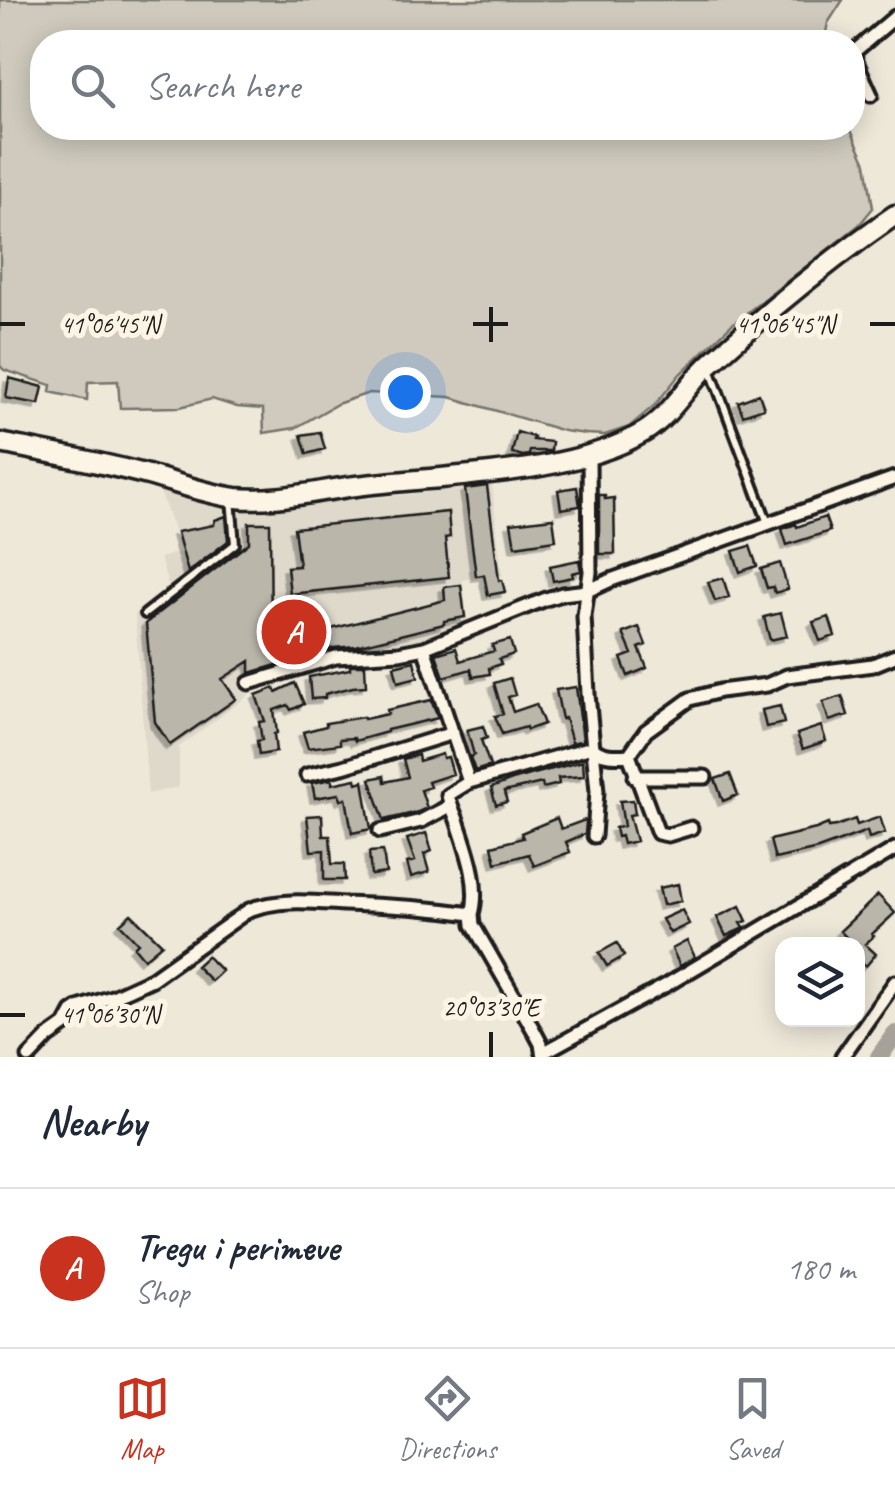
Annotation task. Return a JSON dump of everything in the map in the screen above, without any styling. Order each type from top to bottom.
[{"type":"main road","points":[[0,443],[86,459],[231,498],[272,498],[516,469],[589,455],[647,430],[709,365],[840,253],[895,215]]},
{"type":"street","points":[[865,42],[895,18]]},
{"type":"street","points":[[865,82],[871,95]]},
{"type":"street","points":[[589,455],[590,572],[584,616],[596,791],[594,836]]},
{"type":"street","points":[[249,683],[336,656],[424,648],[546,599],[587,591],[895,478]]},
{"type":"street","points":[[424,648],[469,782]]},
{"type":"street","points":[[629,755],[646,731],[690,699],[766,686],[787,676],[873,665],[895,656]]},
{"type":"street","points":[[307,775],[453,733]]},
{"type":"street","points":[[592,747],[605,755],[629,755]]},
{"type":"street","points":[[592,747],[469,782],[448,794],[474,880],[473,925],[533,1029],[543,1055],[895,849]]},
{"type":"street","points":[[629,755],[658,833],[662,836],[692,828]]},
{"type":"street","points":[[636,778],[705,777]]},
{"type":"street","points":[[380,831],[421,821],[450,806]]},
{"type":"street","points":[[29,1057],[78,1008],[152,979],[259,906],[292,902],[404,906],[472,914]]},
{"type":"street","points":[[842,1057],[895,982]]},
{"type":"lane","points":[[709,365],[768,524]]},
{"type":"lane","points":[[145,614],[235,544],[231,498]]},
{"type":"shaded area","points":[[0,0],[843,0],[827,30],[30,30],[30,140],[855,140],[866,163],[873,208],[859,225],[730,326],[629,427],[605,435],[586,434],[450,397],[369,393],[337,404],[295,428],[264,433],[263,409],[237,407],[212,399],[180,407],[120,408],[118,381],[88,382],[87,400],[50,392],[51,385],[0,366]]},
{"type":"shaded area","points":[[156,481],[244,506],[245,511],[492,486],[502,575],[462,580],[468,625],[415,644],[356,650],[287,668],[248,688],[248,696],[179,747],[179,787],[148,794],[135,614],[170,591],[160,558],[182,551]]},
{"type":"building","points":[[9,378],[43,387],[39,404],[6,398]]},
{"type":"building","points":[[759,394],[764,408],[743,415],[738,402]]},
{"type":"building","points":[[320,432],[325,449],[307,454],[301,435]]},
{"type":"building","points":[[517,432],[534,437],[533,440],[552,442],[551,451],[530,451],[523,456],[512,453]]},
{"type":"building","points":[[487,486],[499,580],[505,592],[488,595],[484,575],[476,576],[465,489]]},
{"type":"building","points":[[577,487],[580,506],[561,509],[558,490]]},
{"type":"building","points":[[599,495],[614,498],[615,554],[599,554]]},
{"type":"building","points":[[448,512],[450,537],[445,538],[449,577],[290,594],[287,567],[299,566],[294,528]]},
{"type":"building","points":[[226,516],[228,541],[188,572],[177,532],[214,525],[215,520]]},
{"type":"building","points":[[825,517],[830,531],[787,545],[782,529]]},
{"type":"building","points":[[553,518],[556,540],[515,546],[511,523]]},
{"type":"building","points":[[249,523],[270,523],[271,642],[445,600],[444,587],[461,585],[465,617],[356,646],[333,648],[250,673],[250,661],[222,679],[236,699],[170,745],[155,722],[146,623],[249,543]]},
{"type":"building","points":[[750,546],[757,566],[740,572],[733,551]]},
{"type":"building","points":[[579,560],[581,571],[553,581],[550,566]]},
{"type":"building","points":[[780,563],[788,589],[775,593],[773,587],[767,588],[761,569]]},
{"type":"building","points":[[723,578],[729,597],[715,601],[708,582]]},
{"type":"building","points":[[781,613],[787,636],[770,640],[764,617]]},
{"type":"building","points":[[829,617],[835,636],[820,641],[813,622]]},
{"type":"building","points":[[639,627],[646,645],[639,648],[647,668],[628,676],[621,658],[632,654],[623,633]]},
{"type":"building","points":[[510,640],[514,654],[499,659],[501,664],[489,668],[490,674],[473,677],[471,669],[444,677],[436,654],[456,648],[460,661],[494,651],[492,645]]},
{"type":"building","points":[[414,661],[418,677],[398,682],[394,666]]},
{"type":"building","points":[[350,665],[365,665],[366,686],[311,699],[309,677],[350,669]]},
{"type":"building","points":[[510,678],[515,695],[508,697],[513,712],[536,704],[544,724],[502,734],[495,716],[503,714],[494,683]]},
{"type":"building","points":[[295,683],[304,704],[291,710],[288,705],[274,710],[276,752],[259,755],[259,722],[265,721],[256,695],[274,688],[276,692]]},
{"type":"building","points":[[576,687],[583,740],[572,743],[556,690]]},
{"type":"building","points":[[842,696],[848,715],[829,721],[823,702]]},
{"type":"building","points":[[431,700],[438,718],[355,741],[340,739],[340,744],[308,748],[303,732],[326,723],[388,714],[387,710]]},
{"type":"building","points":[[780,706],[784,723],[766,727],[762,710]]},
{"type":"building","points":[[483,726],[487,738],[481,740],[490,766],[475,771],[467,730]]},
{"type":"building","points":[[821,726],[826,741],[803,749],[797,734]]},
{"type":"building","points":[[442,754],[443,758],[448,757],[453,774],[428,782],[430,787],[421,790],[427,808],[384,820],[370,779],[384,776],[385,782],[408,777],[403,759],[418,755],[419,761]]},
{"type":"building","points":[[583,761],[584,776],[558,778],[559,784],[543,788],[542,783],[504,792],[507,802],[496,805],[491,788]]},
{"type":"building","points":[[730,774],[738,795],[723,801],[715,779]]},
{"type":"building","points":[[332,779],[332,784],[363,781],[371,829],[352,833],[346,798],[341,800],[339,794],[315,798],[312,783]]},
{"type":"building","points":[[633,800],[635,814],[629,815],[636,841],[623,844],[615,828],[624,826],[620,801]]},
{"type":"building","points":[[322,815],[323,836],[330,836],[332,864],[344,864],[345,880],[324,880],[324,850],[311,851],[307,816]]},
{"type":"building","points":[[880,817],[885,833],[869,838],[867,831],[775,859],[770,840],[828,824],[836,826],[855,819],[857,825]]},
{"type":"building","points":[[557,818],[561,829],[586,822],[585,834],[566,842],[570,852],[534,866],[529,854],[496,863],[492,846],[523,838],[521,833]]},
{"type":"building","points":[[426,833],[432,851],[424,854],[429,872],[411,877],[407,863],[415,861],[407,839]]},
{"type":"building","points":[[383,851],[386,873],[371,875],[369,852]]},
{"type":"building","points":[[678,884],[681,901],[663,905],[659,888]]},
{"type":"building","points":[[878,895],[895,913],[865,944],[865,937],[846,937],[840,931]]},
{"type":"building","points":[[740,906],[747,921],[741,923],[744,928],[726,936],[717,917]]},
{"type":"building","points":[[682,910],[689,924],[670,933],[662,919]]},
{"type":"building","points":[[131,914],[162,944],[144,959],[134,947],[138,943],[120,924]]},
{"type":"building","points":[[687,941],[695,957],[680,966],[672,949]]},
{"type":"building","points":[[617,943],[624,956],[607,966],[599,953]]},
{"type":"building","points":[[865,944],[876,954],[865,965]]},
{"type":"building","points":[[207,956],[222,971],[211,981],[196,966]]},
{"type":"waterway","points":[[879,1057],[895,1034]]},
{"type":"place","name":"Tregu i perimeve","points":[[294,632]]}]
